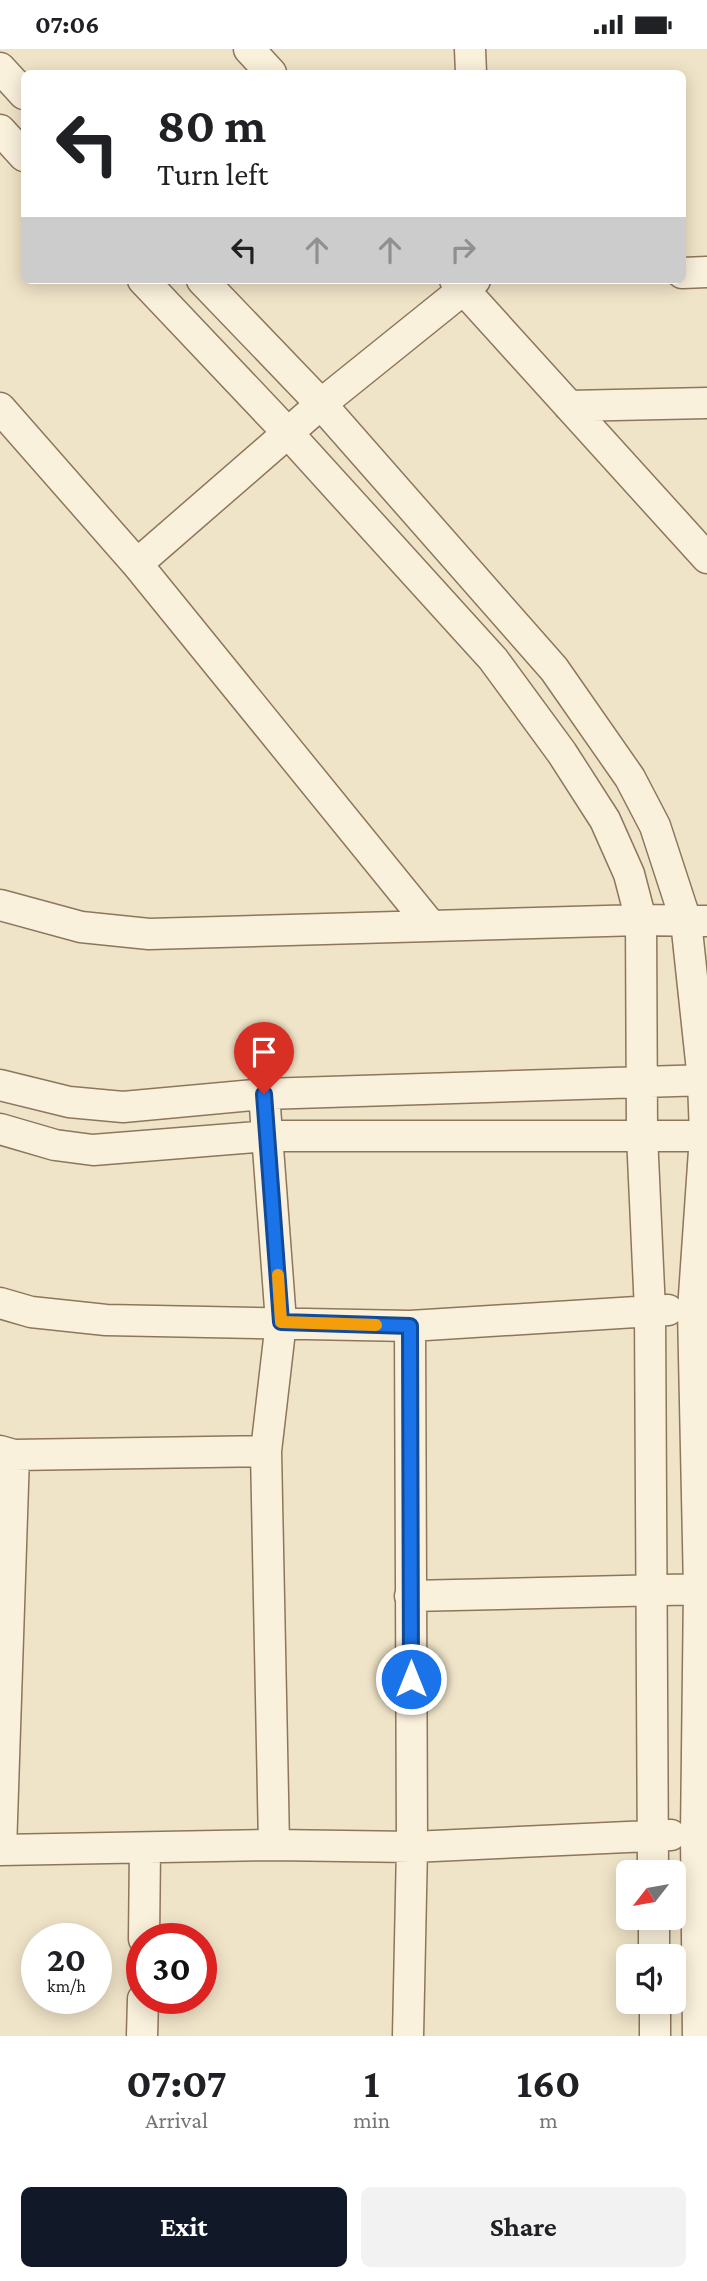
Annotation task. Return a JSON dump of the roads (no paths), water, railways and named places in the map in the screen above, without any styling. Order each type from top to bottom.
[{"type":"street","points":[[249,49],[268,70]]},
{"type":"street","points":[[470,49],[471,70]]},
{"type":"street","points":[[0,68],[21,91]]},
{"type":"street","points":[[0,130],[21,153]]},
{"type":"street","points":[[686,273],[707,272]]},
{"type":"street","points":[[146,284],[287,432],[493,659],[562,753],[605,820],[629,874],[640,920],[642,1135],[650,1311],[653,1860]]},
{"type":"street","points":[[206,284],[321,404],[554,669],[601,732],[655,826],[696,921],[706,1136],[700,1310],[703,1589],[698,2036]]},
{"type":"street","points":[[137,564],[287,432],[466,284]]},
{"type":"street","points":[[468,284],[569,406],[707,558]]},
{"type":"street","points":[[569,406],[707,403]]},
{"type":"street","points":[[0,408],[137,564],[431,926]]},
{"type":"street","points":[[1,909],[81,926],[149,934],[640,920],[696,921]]},
{"type":"street","points":[[0,1085],[69,1103],[123,1107],[264,1094],[705,1080]]},
{"type":"street","points":[[264,1094],[281,1322],[266,1451],[274,1845]]},
{"type":"street","points":[[0,1129],[75,1149],[269,1136],[706,1136]]},
{"type":"street","points":[[0,1303],[31,1312],[106,1320],[410,1326],[700,1310]]},
{"type":"street","points":[[408,2036],[412,1847],[410,1326]]},
{"type":"street","points":[[266,1451],[7,1453],[0,1850],[274,1845],[412,1847],[701,1834]]},
{"type":"street","points":[[410,1596],[703,1589]]},
{"type":"street","points":[[144,1923],[145,1849]]},
{"type":"street","points":[[142,2036],[143,2014]]},
{"type":"street","points":[[654,2014],[655,2036]]}]
